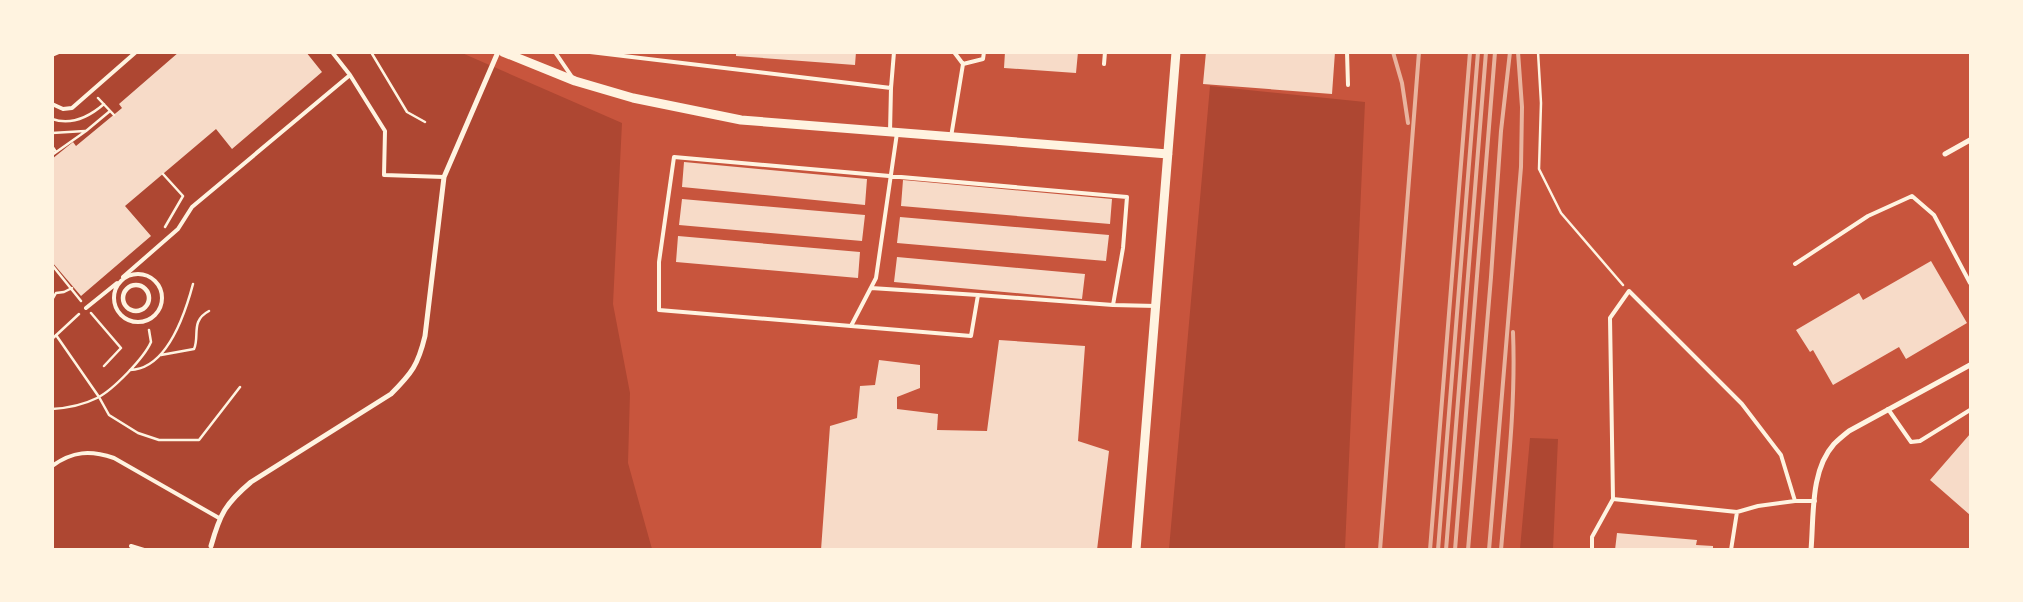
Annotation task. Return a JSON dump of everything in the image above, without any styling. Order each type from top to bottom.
[{"type":"street","points":[[211,548],[219,518],[231,499],[251,482],[390,394],[410,376],[420,358],[425,336],[444,177],[498,52]]},
{"type":"street","points":[[503,52],[575,81],[633,98],[741,120],[1168,154]]},
{"type":"street","points":[[1136,550],[1176,52]]},
{"type":"street","points":[[1945,154],[1970,140]]},
{"type":"street","points":[[132,286],[144,288],[149,294],[146,307],[143,310],[134,312],[126,307],[123,298],[125,290],[132,286]]},
{"type":"street","points":[[1812,550],[1819,472],[1834,444],[1849,430],[1970,365]]},
{"type":"lane","points":[[52,55],[59,52]]},
{"type":"lane","points":[[52,104],[63,109],[72,108],[136,52]]},
{"type":"lane","points":[[332,52],[350,75],[385,131],[384,175],[444,177]]},
{"type":"lane","points":[[555,52],[575,81]]},
{"type":"lane","points":[[590,52],[891,88]]},
{"type":"lane","points":[[851,326],[876,278],[891,175],[894,132],[891,88],[894,52]]},
{"type":"lane","points":[[951,137],[963,64],[954,52]]},
{"type":"lane","points":[[963,64],[983,59],[984,52]]},
{"type":"lane","points":[[1104,64],[1105,52]]},
{"type":"lane","points":[[1347,52],[1348,85]]},
{"type":"lane","points":[[86,308],[178,229],[192,208],[350,75]]},
{"type":"lane","points":[[978,295],[971,336],[659,310],[659,262],[674,157],[1127,197],[1123,248],[1113,305]]},
{"type":"lane","points":[[1794,264],[1868,216],[1912,196],[1934,215],[1970,283]]},
{"type":"lane","points":[[138,273],[146,274],[158,284],[162,299],[160,307],[153,317],[141,322],[133,322],[125,319],[118,313],[114,306],[113,298],[114,290],[122,279],[138,273]]},
{"type":"lane","points":[[871,288],[1113,305],[1156,306]]},
{"type":"lane","points":[[1592,550],[1592,537],[1613,499],[1610,318],[1629,292],[1742,404],[1781,455],[1796,501]]},
{"type":"lane","points":[[1888,410],[1911,442],[1920,441],[1970,410]]},
{"type":"lane","points":[[52,466],[63,458],[80,452],[97,452],[114,458],[219,518]]},
{"type":"lane","points":[[1613,499],[1737,512],[1758,506],[1796,501],[1815,501]]},
{"type":"lane","points":[[1731,550],[1737,512]]},
{"type":"lane","points":[[132,546],[144,550]]},
{"type":"path","points":[[371,52],[407,112],[425,122]]},
{"type":"path","points":[[1538,52],[1541,103],[1539,169],[1561,213],[1629,292]]},
{"type":"path","points":[[92,91],[114,115]]},
{"type":"path","points":[[52,119],[68,122],[82,119],[92,114],[104,104]]},
{"type":"path","points":[[52,146],[54,154],[110,111]]},
{"type":"path","points":[[52,133],[86,131]]},
{"type":"path","points":[[164,174],[186,199]]},
{"type":"path","points":[[163,230],[183,196]]},
{"type":"path","points":[[52,265],[121,348],[104,366]]},
{"type":"path","points":[[130,370],[144,368],[161,355],[176,330],[193,284]]},
{"type":"path","points":[[52,300],[55,293],[72,288]]},
{"type":"path","points":[[52,339],[86,308]]},
{"type":"path","points":[[161,355],[194,349],[196,344],[195,333],[200,319],[208,311]]},
{"type":"path","points":[[52,409],[76,406],[100,397],[141,359],[151,342],[149,330]]},
{"type":"path","points":[[56,335],[100,397],[109,415],[138,433],[159,440],[199,440],[240,387]]},
{"type":"shaded area","points":[[53,53],[462,53],[622,123],[613,304],[630,393],[628,463],[652,549],[53,549]]},
{"type":"shaded area","points":[[1210,86],[1365,102],[1345,549],[1169,549]]},
{"type":"shaded area","points":[[1530,438],[1558,439],[1553,549],[1520,549]]},
{"type":"building","points":[[179,52],[306,52],[322,72],[232,149],[216,129],[125,206],[151,236],[81,296],[52,262],[52,159],[73,142],[76,146],[122,108],[119,104]]},
{"type":"building","points":[[736,52],[856,52],[855,65],[736,56]]},
{"type":"building","points":[[1005,52],[1078,52],[1076,73],[1004,68]]},
{"type":"building","points":[[1206,52],[1335,52],[1332,94],[1203,84]]},
{"type":"building","points":[[684,162],[867,179],[865,205],[682,187]]},
{"type":"building","points":[[903,180],[1112,199],[1110,224],[901,206]]},
{"type":"building","points":[[682,199],[865,215],[862,241],[679,225]]},
{"type":"building","points":[[900,217],[1109,235],[1106,261],[897,243]]},
{"type":"building","points":[[678,236],[860,252],[858,278],[676,262]]},
{"type":"building","points":[[897,257],[1085,274],[1082,299],[894,282]]},
{"type":"building","points":[[1931,261],[1967,323],[1906,359],[1899,347],[1833,385],[1813,350],[1810,352],[1796,330],[1859,293],[1863,300]]},
{"type":"building","points":[[999,340],[1085,346],[1078,441],[1109,451],[1097,550],[821,550],[830,426],[857,418],[860,386],[875,385],[879,360],[920,365],[920,388],[897,397],[897,409],[938,414],[937,430],[987,431]]},
{"type":"building","points":[[1970,434],[1970,515],[1930,480]]},
{"type":"building","points":[[1617,533],[1697,540],[1696,545],[1713,546],[1713,550],[1615,550]]},
{"type":"railway","points":[[1393,52],[1402,83],[1408,123]]},
{"type":"railway","points":[[1380,550],[1419,52]]},
{"type":"railway","points":[[1430,550],[1470,52]]},
{"type":"railway","points":[[1438,550],[1478,52]]},
{"type":"railway","points":[[1446,550],[1486,52]]},
{"type":"railway","points":[[1455,550],[1495,52]]},
{"type":"railway","points":[[1468,550],[1501,131],[1510,52]]},
{"type":"railway","points":[[1489,550],[1521,167],[1522,107],[1518,52]]},
{"type":"railway","points":[[1501,550],[1512,414],[1513,332]]}]
